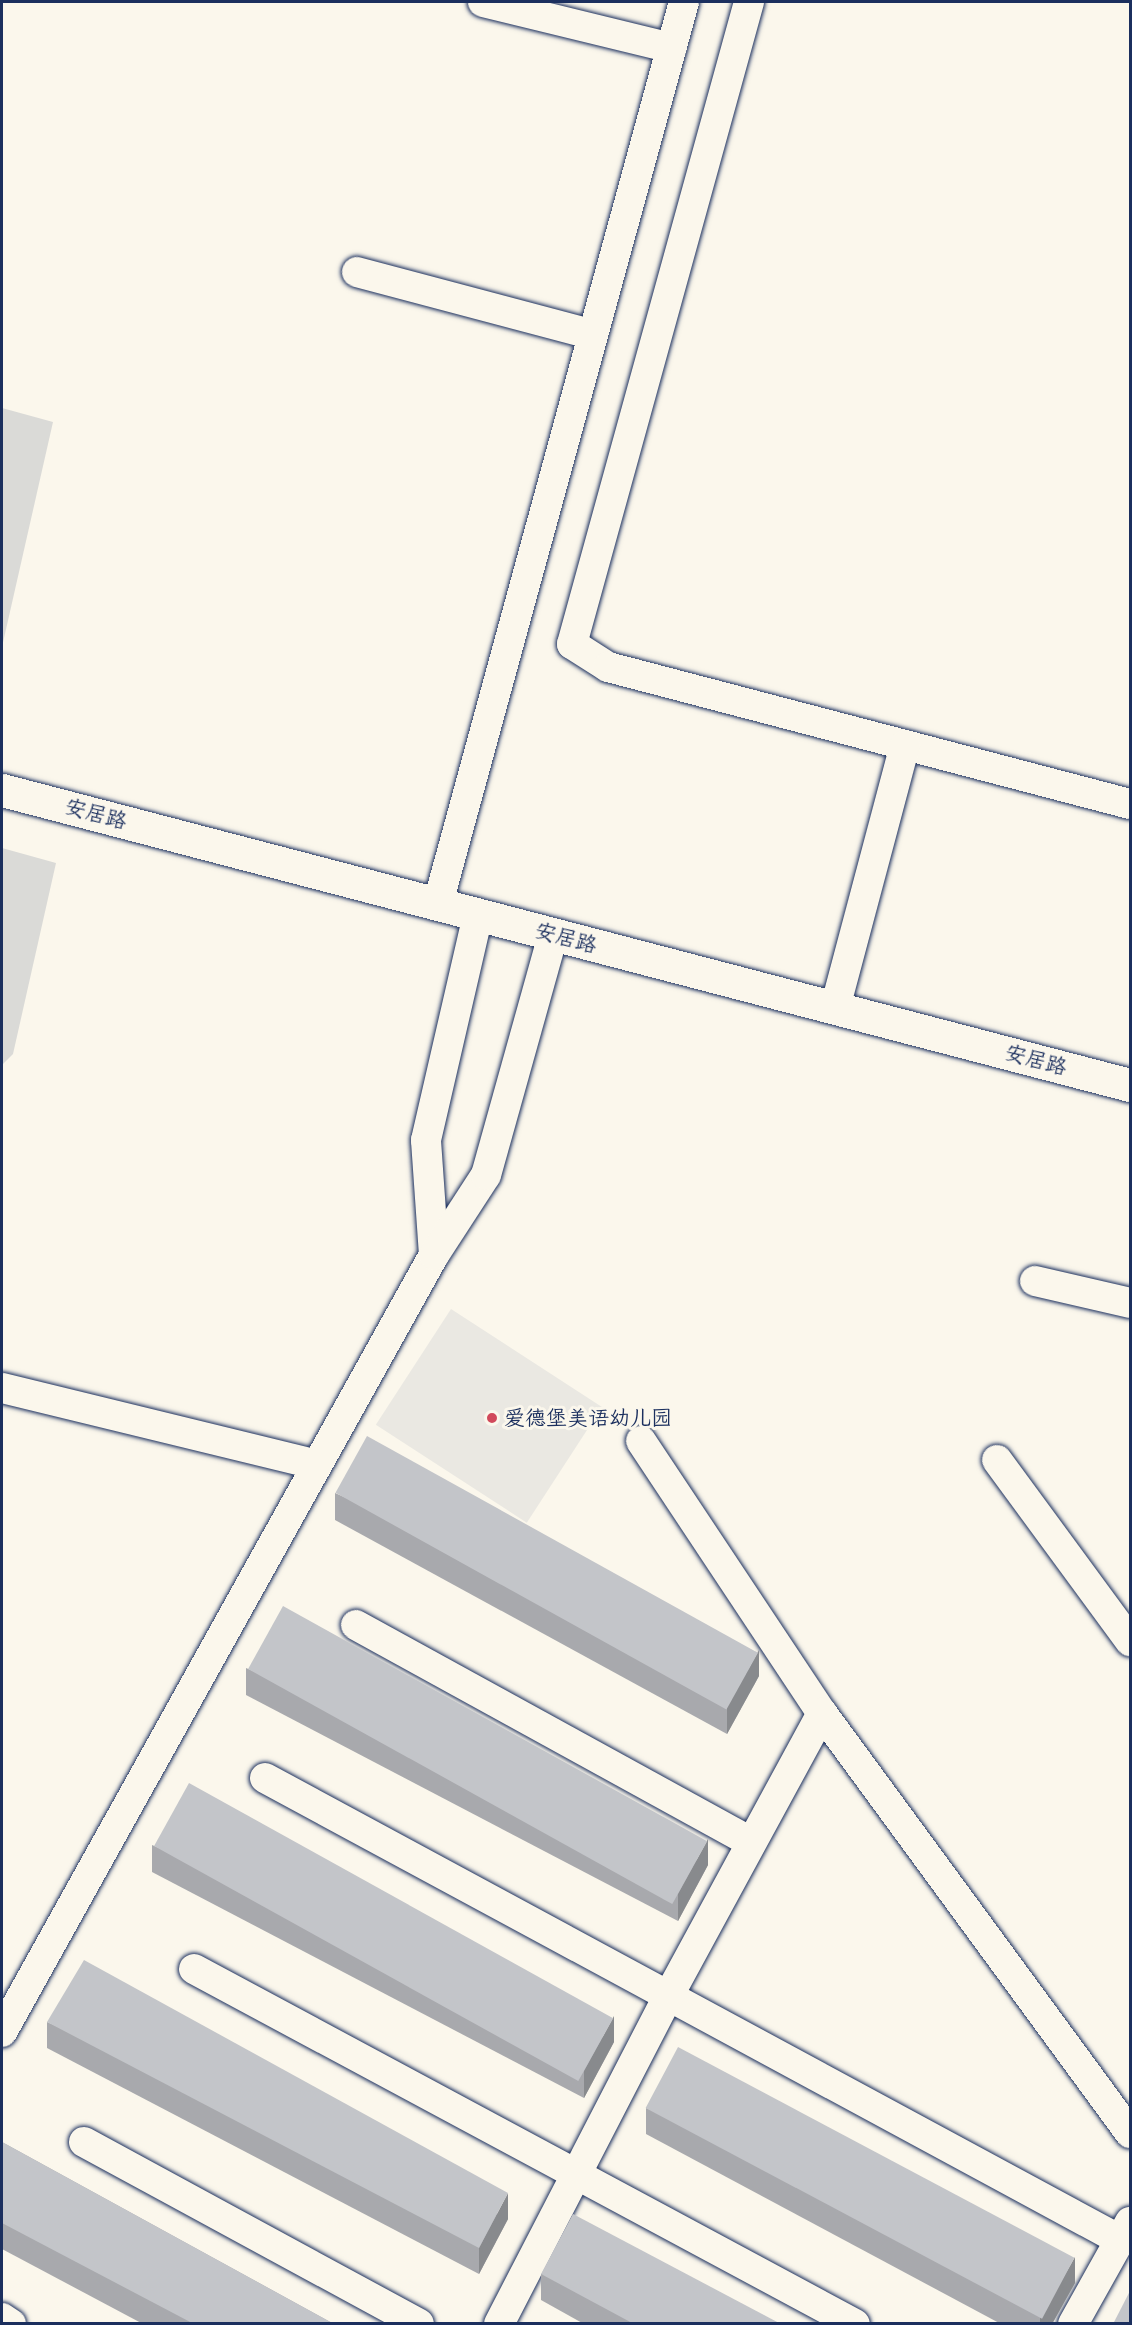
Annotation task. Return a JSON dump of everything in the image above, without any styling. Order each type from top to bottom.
[{"type":"street","points":[[483,2],[671,48]]},
{"type":"street","points":[[438,903],[684,2]]},
{"type":"street","points":[[749,2],[572,644],[608,667],[1131,804]]},
{"type":"street","points":[[357,272],[593,334]]},
{"type":"street","points":[[835,1008],[905,745]]},
{"type":"street","name":"安居路","points":[[2,790],[1131,1085]]},
{"type":"street","points":[[434,1255],[426,1140],[478,914]]},
{"type":"street","points":[[2,2032],[434,1255],[486,1175],[553,935]]},
{"type":"street","points":[[1035,1281],[1131,1303]]},
{"type":"street","points":[[2,1388],[317,1465]]},
{"type":"street","points":[[641,1441],[822,1713],[1131,2133]]},
{"type":"street","points":[[997,1460],[1131,1641]]},
{"type":"street","points":[[356,1625],[751,1842]]},
{"type":"street","points":[[499,2324],[669,1995],[822,1713]]},
{"type":"street","points":[[265,1778],[669,1995],[1125,2231],[1073,2324]]},
{"type":"street","points":[[194,1969],[576,2177],[855,2324]]},
{"type":"street","points":[[84,2142],[419,2324]]},
{"type":"street","points":[[2,2318],[11,2324]]},
{"type":"shaded area","points":[[2,408],[53,422],[2,647]]},
{"type":"shaded area","points":[[2,848],[56,863],[13,1054],[2,1065]]},
{"type":"shaded area","name":"爱德堡美语幼儿园","points":[[451,1309],[602,1407],[527,1523],[376,1425]]},
{"type":"building","points":[[367,1436],[758,1653],[726,1710],[335,1493]]},
{"type":"building","points":[[283,1606],[707,1841],[672,1904],[248,1669]]},
{"type":"building","points":[[189,1783],[613,2018],[578,2081],[154,1846]]},
{"type":"building","points":[[84,1960],[508,2193],[479,2248],[47,2022]]},
{"type":"building","points":[[678,2047],[1074,2258],[1042,2319],[646,2108]]},
{"type":"building","points":[[2,2142],[334,2324],[194,2324],[2,2223]]},
{"type":"building","points":[[573,2214],[781,2324],[634,2324],[541,2274]]},
{"type":"building","points":[[1131,2289],[1131,2324],[1113,2324]]},
{"type":"place","name":"爱德堡美语幼儿园","points":[[492,1418]]}]
